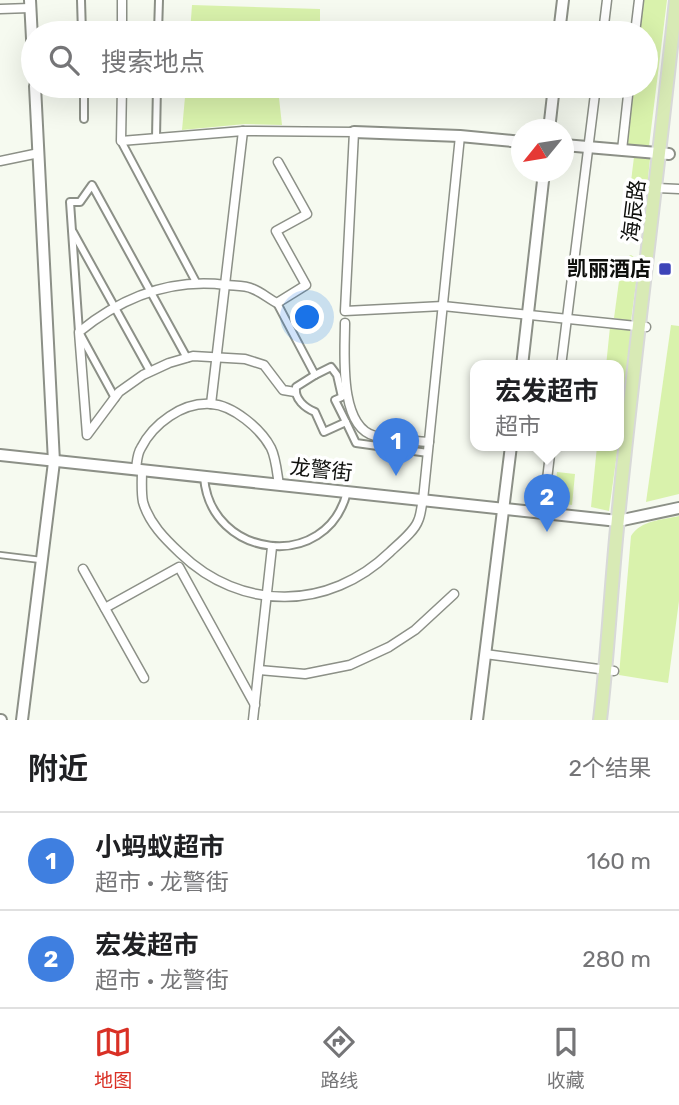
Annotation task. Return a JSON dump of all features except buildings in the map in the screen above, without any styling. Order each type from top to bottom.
[{"type":"main road","name":"海辰路","points":[[608,720],[622,521],[661,189],[676,0]]},
{"type":"main road","name":"海辰路","points":[[664,154],[679,53]]},
{"type":"main road","name":"海辰路","points":[[600,720],[610,671]]},
{"type":"street","points":[[81,0],[82,21]]},
{"type":"street","points":[[122,0],[122,21]]},
{"type":"street","points":[[158,21],[159,0]]},
{"type":"street","points":[[560,21],[563,0]]},
{"type":"street","points":[[604,21],[607,0]]},
{"type":"street","points":[[636,21],[639,0]]},
{"type":"street","points":[[0,9],[30,4]]},
{"type":"street","points":[[22,720],[54,461],[36,98]]},
{"type":"street","points":[[84,98],[84,118]]},
{"type":"street","points":[[122,98],[121,141],[196,282]]},
{"type":"street","points":[[156,138],[157,98]]},
{"type":"street","points":[[550,119],[553,98]]},
{"type":"street","points":[[562,360],[595,98]]},
{"type":"street","points":[[622,150],[628,98]]},
{"type":"street","points":[[121,141],[243,131],[354,132],[511,141]]},
{"type":"street","points":[[211,404],[243,131]]},
{"type":"street","points":[[354,132],[345,311],[443,306],[643,327]]},
{"type":"street","points":[[279,485],[272,449],[258,430],[241,416],[211,404],[186,408],[161,423],[139,451],[143,502],[159,533],[185,559],[224,586],[267,596],[312,595],[346,585],[375,567],[418,522],[423,500],[460,136]]},
{"type":"street","points":[[574,146],[664,154]]},
{"type":"street","points":[[0,161],[39,153]]},
{"type":"street","points":[[276,303],[306,285],[276,231],[307,214],[278,162]]},
{"type":"street","points":[[523,360],[543,182]]},
{"type":"street","points":[[187,358],[92,185],[80,202],[70,202],[87,435],[119,392],[150,371],[187,358],[217,356],[245,359],[264,365],[283,390],[295,392]]},
{"type":"street","points":[[661,189],[679,189]]},
{"type":"street","points":[[72,230],[150,371]]},
{"type":"street","points":[[79,332],[115,307],[176,284],[196,282],[251,288],[276,303],[315,375]]},
{"type":"street","points":[[345,323],[347,398],[361,427],[372,436],[429,442]]},
{"type":"street","points":[[79,332],[115,398]]},
{"type":"street","points":[[345,422],[324,432],[315,412],[304,407],[295,392],[296,387],[331,367],[337,374],[342,397],[335,400],[356,443],[428,453]]},
{"type":"street","points":[[477,720],[510,451]]},
{"type":"street","points":[[543,513],[550,451]]},
{"type":"street","name":"龙警街","points":[[0,455],[622,521],[679,508]]},
{"type":"street","points":[[204,477],[215,514],[230,530],[249,541],[272,547],[290,546],[315,537],[333,522],[343,507],[346,492]]},
{"type":"street","points":[[253,720],[272,547]]},
{"type":"street","points":[[105,608],[179,567],[185,559]]},
{"type":"street","points":[[179,567],[255,705]]},
{"type":"street","points":[[83,569],[144,678]]},
{"type":"street","points":[[259,670],[305,674],[350,665],[415,630],[454,594]]},
{"type":"street","points":[[485,654],[610,671]]},
{"type":"lane","points":[[0,555],[42,560]]},
{"type":"green space","points":[[642,0],[667,0],[658,73],[658,21],[640,21]]},
{"type":"green space","points":[[192,5],[320,9],[320,21],[191,21]]},
{"type":"green space","points":[[185,98],[279,98],[282,125],[245,124],[182,130]]},
{"type":"green space","points":[[632,98],[655,98],[649,146],[626,145]]},
{"type":"green space","points":[[634,157],[650,159],[643,225],[633,229],[626,222]]},
{"type":"green space","points":[[631,255],[639,261],[631,321],[614,318],[622,259]]},
{"type":"green space","points":[[671,325],[679,326],[679,494],[646,502]]},
{"type":"green space","points":[[610,327],[631,330],[624,392],[624,360],[607,360]]},
{"type":"green space","points":[[597,451],[617,451],[609,511],[591,507]]},
{"type":"green space","points":[[557,472],[575,474],[572,505],[553,502]]},
{"type":"green space","points":[[679,516],[679,601],[668,683],[619,675],[631,536],[646,524]]},
{"type":"place","name":"凯丽酒店","points":[[665,269]]},
{"type":"place","name":"小蚂蚁超市","points":[[396,476]]},
{"type":"place","name":"宏发超市","points":[[547,532]]}]
